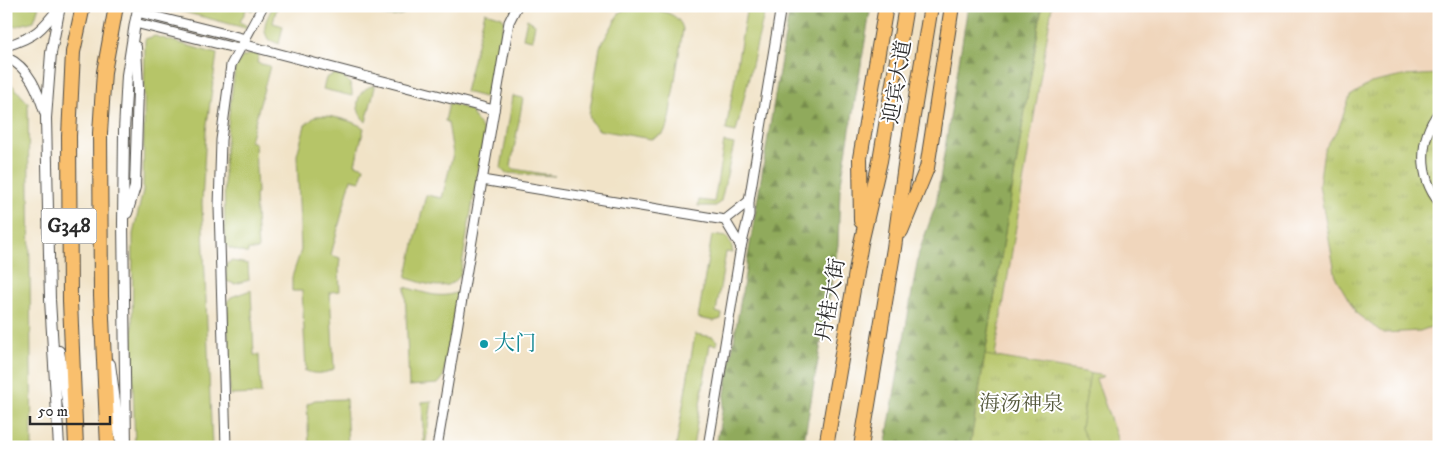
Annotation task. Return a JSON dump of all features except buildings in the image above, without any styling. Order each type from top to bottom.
[{"type":"main road","name":"G348","points":[[76,447],[70,301],[69,136],[73,52],[83,6]]},
{"type":"main road","name":"G348","points":[[108,447],[101,296],[100,133],[104,72],[116,6]]},
{"type":"main road","points":[[861,243],[860,158],[886,6]]},
{"type":"main road","name":"迎宾大道","points":[[880,161],[906,6]]},
{"type":"main road","name":"迎宾大道","points":[[894,248],[904,165],[931,6]]},
{"type":"main road","points":[[861,447],[894,248],[927,168],[952,6]]},
{"type":"main road","name":"丹桂大街","points":[[826,447],[861,243],[880,161]]},
{"type":"street","points":[[6,46],[31,37],[45,26],[60,6]]},
{"type":"street","points":[[59,447],[50,300],[46,118],[51,53],[60,6]]},
{"type":"street","points":[[226,447],[219,207],[223,122],[231,65],[263,6]]},
{"type":"street","points":[[437,447],[508,22],[517,6]]},
{"type":"street","points":[[708,447],[741,247],[749,215],[749,201],[781,6]]},
{"type":"street","points":[[126,447],[123,224],[126,103],[127,74],[138,9],[242,44]]},
{"type":"street","points":[[135,23],[242,44],[494,110]]},
{"type":"street","points":[[6,57],[14,60],[28,74],[38,90],[46,118]]},
{"type":"street","points":[[1439,112],[1428,129],[1423,154],[1425,177],[1432,193],[1439,202]]},
{"type":"street","points":[[482,180],[725,220],[749,201]]},
{"type":"street","points":[[725,220],[741,247]]},
{"type":"street","points":[[101,296],[121,447]]},
{"type":"street","points":[[50,300],[76,447]]},
{"type":"shaded area","points":[[1042,6],[1439,6],[1439,74],[1403,76],[1350,96],[1339,127],[1324,150],[1420,331],[1439,324],[1439,447],[1090,447],[1090,373],[985,355]]},
{"type":"green space","points":[[6,6],[39,6],[34,21],[6,29]]},
{"type":"green space","points":[[161,6],[255,6],[253,11],[247,8],[240,22],[247,26],[245,28]]},
{"type":"green space","points":[[273,6],[277,6],[273,23],[283,26],[279,44],[268,39],[265,30]]},
{"type":"green space","points":[[353,6],[412,6],[400,15],[392,16]]},
{"type":"green space","points":[[747,6],[766,6],[736,132],[726,130]]},
{"type":"green space","points":[[790,6],[871,6],[840,189],[838,245],[803,447],[716,447]]},
{"type":"green space","points":[[968,6],[1042,6],[970,447],[885,447],[919,252],[936,204]]},
{"type":"green space","points":[[1042,6],[1052,6],[980,447],[970,447]]},
{"type":"green space","points":[[634,7],[670,14],[680,22],[683,29],[668,125],[663,134],[651,139],[599,130],[591,122],[589,115],[600,47],[620,12]]},
{"type":"green space","points":[[485,12],[502,17],[504,20],[491,89],[484,97],[465,92]]},
{"type":"green space","points":[[527,19],[535,24],[532,40],[523,38]]},
{"type":"green space","points":[[155,36],[217,54],[206,131],[202,203],[212,447],[135,447],[132,356],[133,234],[143,191],[145,39]]},
{"type":"green space","points":[[254,53],[259,54],[257,63],[270,66],[250,141],[255,143],[258,250],[248,250],[248,253],[245,253],[229,248],[225,244],[224,164],[235,68],[242,57]]},
{"type":"green space","points":[[334,74],[342,76],[348,81],[352,96],[323,89],[326,78]]},
{"type":"green space","points":[[1439,74],[1439,324],[1420,331],[1383,333],[1357,314],[1336,278],[1319,185],[1324,150],[1339,127],[1350,96],[1371,83],[1403,76]]},
{"type":"green space","points":[[6,78],[28,103],[32,447],[6,447]]},
{"type":"green space","points":[[375,85],[366,122],[359,111],[358,100],[364,91]]},
{"type":"green space","points":[[513,96],[523,98],[511,166],[514,169],[555,176],[505,173],[501,168]]},
{"type":"green space","points":[[449,103],[470,110],[484,136],[460,276],[448,285],[435,286],[406,278],[426,195],[442,198],[453,154],[448,122],[445,121]]},
{"type":"green space","points":[[316,116],[341,119],[364,128],[355,164],[364,167],[360,181],[351,179],[331,255],[340,258],[340,291],[330,292],[334,369],[327,372],[311,373],[304,370],[306,370],[302,291],[292,291],[292,277],[301,250],[297,155],[305,125]]},
{"type":"green space","points":[[724,142],[734,144],[721,201],[716,206],[698,206],[699,200],[714,202]]},
{"type":"green space","points":[[712,235],[727,237],[733,253],[726,252],[716,312],[722,314],[721,319],[714,321],[698,318]]},
{"type":"green space","points":[[232,261],[248,264],[249,280],[235,284],[226,281],[226,264]]},
{"type":"green space","points":[[405,287],[438,295],[458,292],[443,378],[438,384],[409,386]]},
{"type":"green space","points":[[251,290],[254,355],[259,355],[261,394],[230,395],[227,302],[231,297]]},
{"type":"green space","points":[[695,334],[713,337],[717,341],[717,345],[710,344],[693,447],[676,447]]},
{"type":"green space","name":"海汤神泉","points":[[985,355],[1090,373],[1081,428],[1090,447],[970,447]]},
{"type":"green space","points":[[1088,373],[1104,376],[1096,379],[1118,441],[1117,447],[989,447]]},
{"type":"green space","points":[[346,399],[348,447],[309,447],[307,404],[315,400]]},
{"type":"green space","points":[[432,401],[425,447],[424,447],[422,402]]},
{"type":"place","name":"大门","points":[[484,344]]}]
